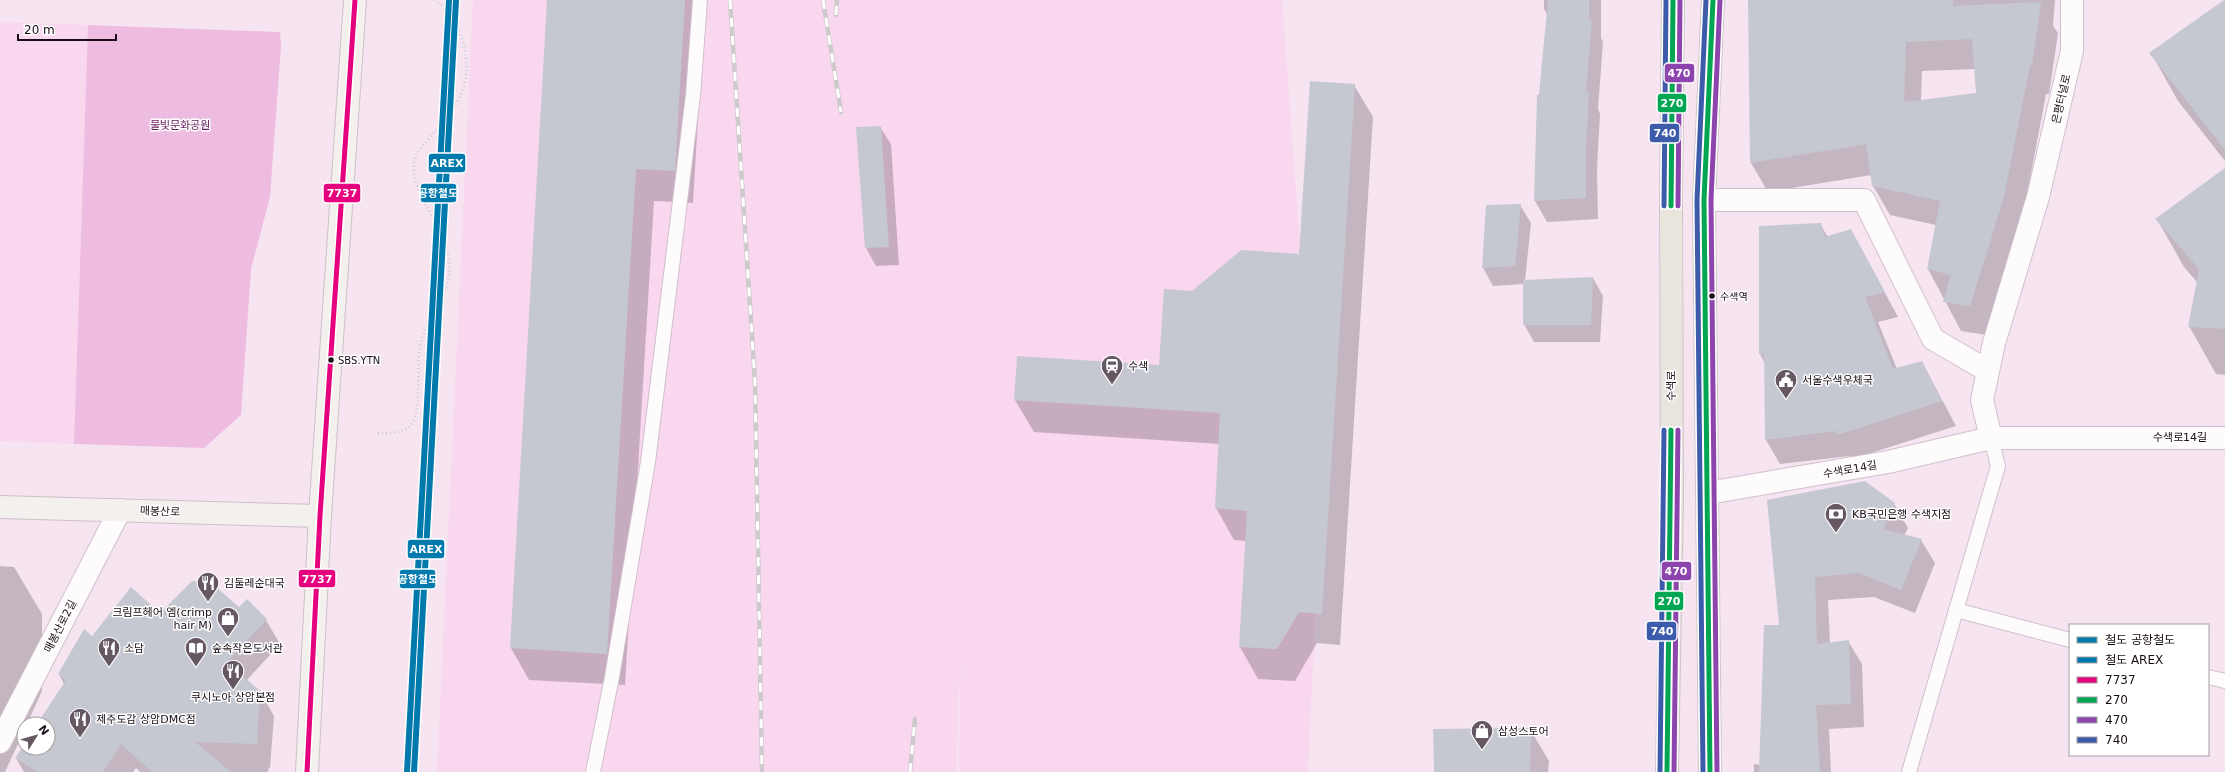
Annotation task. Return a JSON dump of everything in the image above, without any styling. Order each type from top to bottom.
[{"type":"main road","points":[[307,772],[320,516],[354,0]]},
{"type":"main road","name":"수색로","points":[[1667,772],[1672,496],[1670,200],[1673,0]]},
{"type":"main road","points":[[1710,772],[1704,200],[1713,0]]},
{"type":"main road","name":"매봉산로","points":[[0,506],[320,516]]},
{"type":"street","name":"은평터널로","points":[[1988,371],[1994,343],[2038,197],[2072,51],[2072,0]]},
{"type":"street","points":[[1704,200],[1864,200],[1933,339],[1988,371],[1982,400],[1991,438]]},
{"type":"street","name":"수색로14길","points":[[1708,493],[1888,462],[1991,438],[2225,438]]},
{"type":"street","name":"매봉산로2길","points":[[0,742],[120,510]]},
{"type":"lane","points":[[593,772],[612,677],[648,462],[693,95],[700,0]]},
{"type":"lane","points":[[1909,772],[1998,466],[1991,438]]},
{"type":"lane","points":[[1956,610],[2069,640]]},
{"type":"lane","points":[[2209,677],[2225,682]]},
{"type":"path","points":[[378,433],[402,431],[412,424],[416,413],[420,346],[440,306],[449,273],[450,260],[446,243],[417,184],[414,163],[417,153],[455,107],[465,86],[466,62],[460,33],[454,19],[435,0]]},
{"type":"shaded area","points":[[473,0],[1282,0],[1320,513],[1308,772],[959,772],[961,644],[956,772],[437,772]]},
{"type":"shaded area","points":[[0,22],[88,25],[74,444],[0,441]]},
{"type":"green space","name":"물빛문화공원","points":[[88,25],[280,32],[281,46],[270,197],[251,269],[241,415],[204,448],[74,444]]},
{"type":"building","points":[[547,0],[685,0],[675,171],[636,169],[607,654],[510,648]]},
{"type":"building","points":[[1548,0],[1589,0],[1589,20],[1592,20],[1586,92],[1589,92],[1586,147],[1586,198],[1534,201],[1537,95],[1539,94]]},
{"type":"building","points":[[1748,0],[1953,0],[1953,6],[2041,2],[2032,65],[2030,65],[2004,197],[1970,306],[1943,302],[1951,275],[1927,269],[1940,201],[1872,186],[1866,144],[1750,163]],"holes":[[[1972,39],[1976,93],[1904,102],[1906,42]]]},
{"type":"building","points":[[2225,0],[2225,150],[2149,53]]},
{"type":"building","points":[[1310,81],[1355,84],[1322,614],[1299,612],[1277,649],[1239,647],[1247,511],[1215,508],[1220,413],[1014,400],[1017,356],[1159,365],[1164,289],[1192,291],[1241,250],[1299,254]]},
{"type":"building","points":[[881,126],[889,247],[865,248],[856,127]]},
{"type":"building","points":[[2225,168],[2225,329],[2188,327],[2199,269],[2155,219]]},
{"type":"building","points":[[1521,204],[1515,266],[1482,268],[1486,205]]},
{"type":"building","points":[[1821,223],[1825,237],[1851,229],[1885,292],[1865,297],[1893,369],[1922,361],[1942,401],[1837,435],[1836,431],[1765,440],[1764,353],[1759,354],[1759,226]]},
{"type":"building","points":[[1593,277],[1591,325],[1523,325],[1523,280]]},
{"type":"building","points":[[1865,481],[1895,503],[1883,529],[1922,539],[1901,590],[1859,573],[1815,577],[1817,644],[1849,640],[1851,704],[1816,705],[1820,772],[1759,772],[1764,625],[1779,625],[1767,500]]},
{"type":"building","points":[[192,581],[209,581],[239,607],[247,599],[267,619],[227,662],[260,691],[257,744],[195,742],[231,772],[152,772],[121,744],[103,772],[38,772],[15,758],[16,756],[56,756],[56,716],[42,716],[66,680],[58,674],[84,629],[92,636],[131,587],[160,613]]},
{"type":"building","name":"삼성스토어","points":[[1531,728],[1530,772],[1434,772],[1433,729]]},
{"type":"railway","points":[[730,0],[755,382],[762,772]]},
{"type":"railway","points":[[823,0],[841,112]]},
{"type":"railway","points":[[836,15],[837,0]]},
{"type":"railway","points":[[910,772],[915,719]]},
{"type":"rail line","name":"공항철도","points":[[407,772],[449,0]]},
{"type":"rail line","name":"AREX","points":[[414,772],[456,0]]},
{"type":"transit line","name":"7737","points":[[307,772],[320,516],[355,0]]},
{"type":"transit line","name":"740","points":[[1664,206],[1666,0]]},
{"type":"transit line","name":"270","points":[[1671,206],[1673,0]]},
{"type":"transit line","name":"470","points":[[1678,206],[1680,0]]},
{"type":"transit line","name":"740","points":[[1703,772],[1697,200],[1706,0]]},
{"type":"transit line","name":"270","points":[[1710,772],[1704,200],[1713,0]]},
{"type":"transit line","name":"470","points":[[1717,772],[1711,200],[1720,0]]},
{"type":"transit line","name":"740","points":[[1660,772],[1664,430]]},
{"type":"transit line","name":"270","points":[[1667,772],[1671,430]]},
{"type":"transit line","name":"470","points":[[1674,772],[1678,430]]},
{"type":"place","name":"수색역","points":[[1712,296]]},
{"type":"place","name":"SBS.YTN","points":[[331,360]]},
{"type":"place","name":"수색","points":[[1112,386]]},
{"type":"place","name":"서울수색우체국","points":[[1786,400]]},
{"type":"place","name":"KB국민은행 수색지점","points":[[1836,534]]},
{"type":"place","name":"김둘레순대국","points":[[208,602]]},
{"type":"place","name":"크림프헤어 엠(crimp hair M)","points":[[228,638]]},
{"type":"place","name":"소담","points":[[109,668]]},
{"type":"place","name":"숲속작은도서관","points":[[196,668]]},
{"type":"place","name":"쿠시노아 상암본점","points":[[233,690]]},
{"type":"place","name":"제주도감 상암DMC점","points":[[80,738]]},
{"type":"place","name":"삼성스토어","points":[[1482,750]]}]
